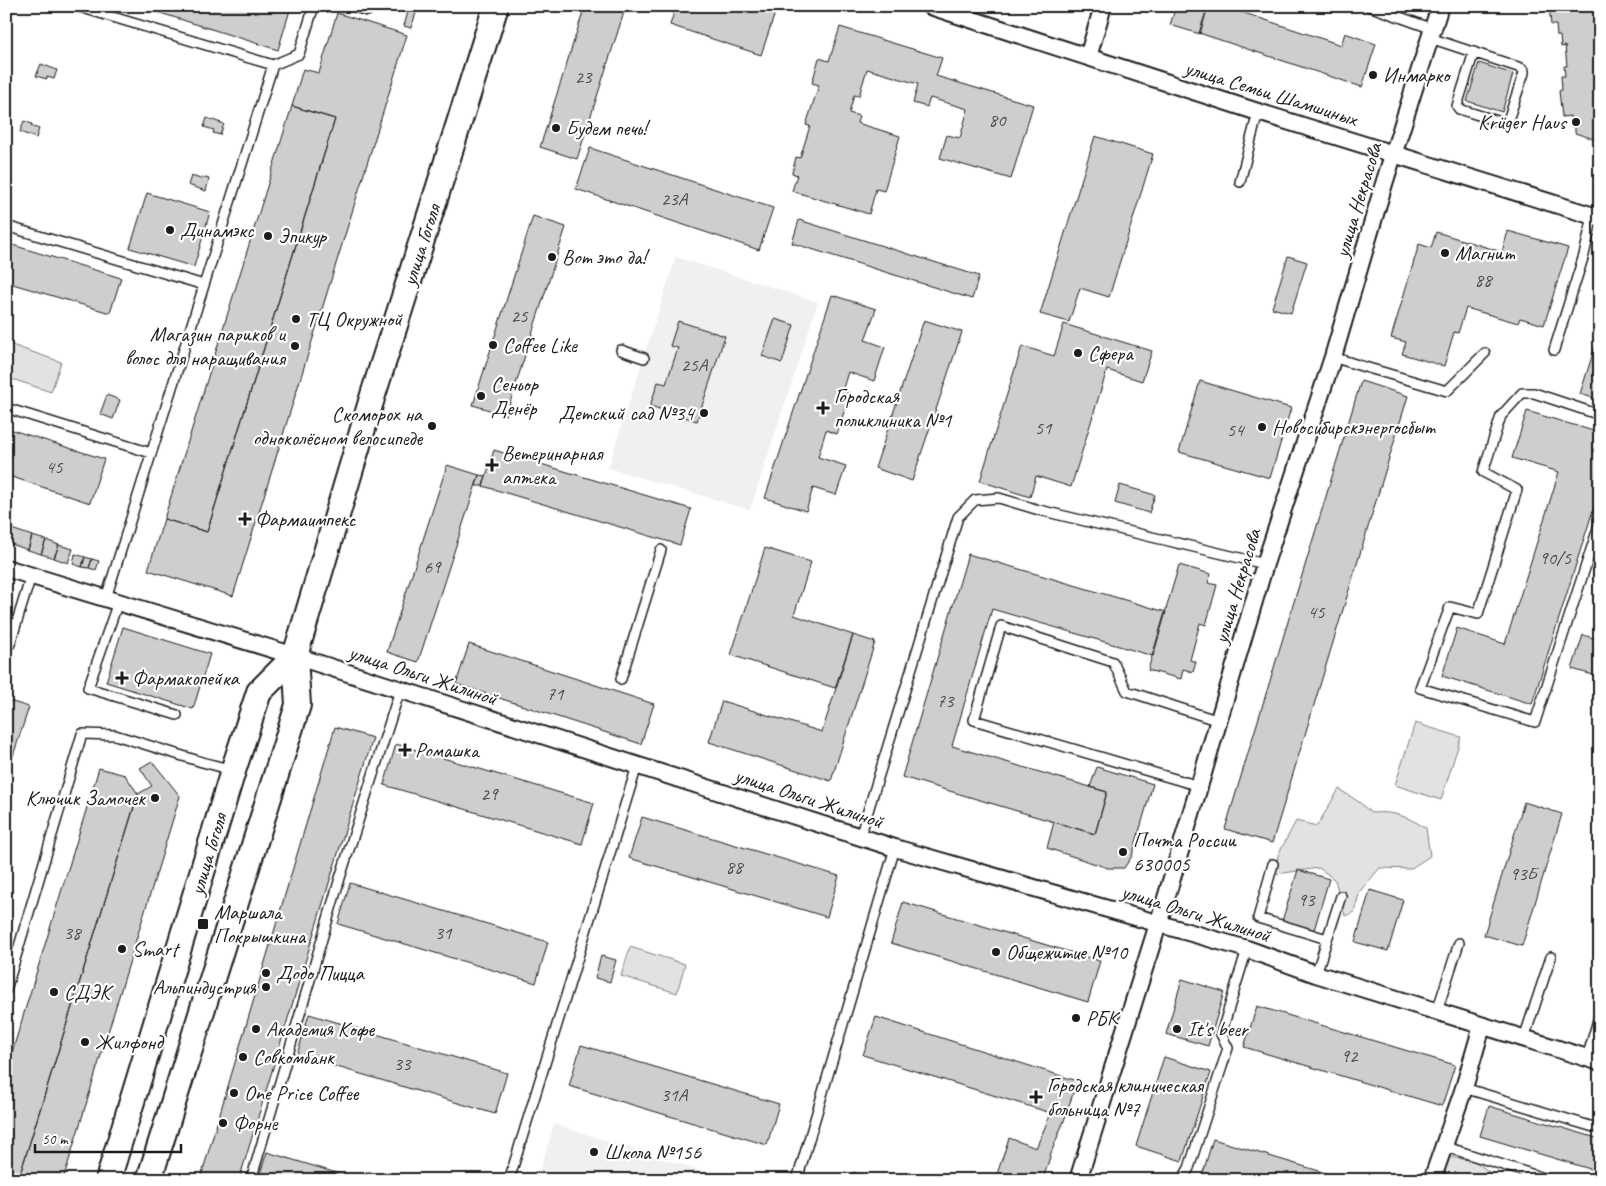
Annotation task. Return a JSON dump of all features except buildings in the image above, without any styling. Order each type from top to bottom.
[{"type":"main road","name":"улица Гоголя","points":[[149,1180],[298,705],[294,656],[373,395],[496,6]]},
{"type":"main road","name":"улица Гоголя","points":[[108,1180],[233,770],[259,692],[294,656]]},
{"type":"street","name":"улица Семьи Шамшиных","points":[[930,6],[1258,112],[1598,216]]},
{"type":"street","points":[[1088,57],[1103,6]]},
{"type":"street","name":"улица Некрасова","points":[[1078,1180],[1158,923],[1265,564],[1333,357],[1440,6]]},
{"type":"street","name":"улица Ольги Жилиной","points":[[6,568],[294,656],[895,848],[1247,949],[1316,974],[1593,1060]]},
{"type":"street","points":[[1432,1180],[1464,1088],[1482,1026]]},
{"type":"lane","points":[[76,6],[273,65],[299,54],[314,6]]},
{"type":"lane","points":[[352,6],[367,11],[374,6]]},
{"type":"lane","points":[[1369,6],[1474,52],[1524,70],[1507,123],[1468,112],[1457,106],[1474,52]]},
{"type":"lane","points":[[177,715],[88,688],[150,453],[273,65]]},
{"type":"lane","points":[[1240,182],[1258,112]]},
{"type":"lane","points":[[1554,350],[1598,216]]},
{"type":"lane","points":[[6,226],[204,285]]},
{"type":"lane","points":[[621,350],[644,358]]},
{"type":"lane","points":[[1333,357],[1447,391],[1485,353]]},
{"type":"lane","points":[[1600,415],[1534,393],[1522,393],[1501,416],[1483,472],[1516,490],[1478,614],[1450,607],[1420,688],[1535,722],[1600,522]]},
{"type":"lane","points":[[6,408],[150,453]]},
{"type":"lane","points":[[860,837],[958,517],[975,500],[999,498],[1039,510],[1265,564]]},
{"type":"lane","points":[[621,679],[661,550]]},
{"type":"lane","points":[[10,644],[30,576]]},
{"type":"lane","points":[[1199,786],[974,720],[1002,626],[1112,662],[1127,691],[1218,721]]},
{"type":"lane","points":[[251,1180],[338,888],[400,690]]},
{"type":"lane","points":[[6,990],[82,734],[115,735],[233,770]]},
{"type":"lane","points":[[509,1180],[568,973],[637,766]]},
{"type":"lane","points":[[797,1180],[895,848]]},
{"type":"lane","points":[[1273,864],[1258,918],[1327,940]]},
{"type":"lane","points":[[1316,974],[1341,896]]},
{"type":"lane","points":[[1437,1011],[1459,943]]},
{"type":"lane","points":[[1182,1180],[1189,1168],[1228,1048],[1222,1034],[1247,949]]},
{"type":"lane","points":[[1524,1038],[1550,957]]},
{"type":"lane","points":[[1593,1060],[1600,1013]]},
{"type":"lane","points":[[1464,1088],[1600,1129]]},
{"type":"lane","points":[[1443,1146],[1550,1180]]},
{"type":"shaded area","name":"Детский сад №34","points":[[676,257],[818,302],[750,510],[608,468]]},
{"type":"shaded area","points":[[6,343],[61,362],[51,392],[6,377]]},
{"type":"shaded area","points":[[1415,723],[1461,737],[1441,800],[1395,785]]},
{"type":"shaded area","points":[[1339,789],[1359,802],[1371,813],[1400,815],[1426,828],[1430,856],[1410,869],[1380,868],[1360,891],[1354,912],[1345,916],[1335,880],[1319,868],[1276,874],[1278,855],[1296,821],[1317,826]]},
{"type":"shaded area","points":[[630,947],[685,964],[677,993],[621,976]]},
{"type":"shaded area","name":"Школа №156","points":[[554,1124],[729,1180],[537,1180]]},
{"type":"shaded area","points":[[1450,1157],[1475,1161],[1497,1178],[1503,1180],[1440,1180],[1444,1162]]},
{"type":"place","name":"Инмарко","points":[[1373,75]]},
{"type":"place","name":"Krüger Haus","points":[[1576,122]]},
{"type":"place","name":"Будем печь!","points":[[556,128]]},
{"type":"place","name":"Динамэкс","points":[[170,230]]},
{"type":"place","name":"Эпикур","points":[[268,236]]},
{"type":"place","name":"Магнит","points":[[1445,253]]},
{"type":"place","name":"Вот это да!","points":[[552,257]]},
{"type":"place","name":"ТЦ Окружной","points":[[296,319]]},
{"type":"place","name":"Coffee Like","points":[[493,345]]},
{"type":"place","name":"Магазин париков и волос для наращивания","points":[[295,346]]},
{"type":"place","name":"Сфера","points":[[1078,353]]},
{"type":"place","name":"Сеньор Денёр","points":[[481,396]]},
{"type":"place","name":"Городская поликлиника №1","points":[[823,408]]},
{"type":"place","name":"Детский сад №34","points":[[704,413]]},
{"type":"place","name":"Скоморох на одноколёсном велосипеде","points":[[432,426]]},
{"type":"place","name":"Новосибирскэнергосбыт","points":[[1262,427]]},
{"type":"place","name":"Ветеринарная аптека","points":[[492,465]]},
{"type":"place","name":"Фармаимпекс","points":[[245,519]]},
{"type":"place","name":"Фармакопейка","points":[[122,678]]},
{"type":"place","name":"Ромашка","points":[[405,750]]},
{"type":"place","name":"Ключик Замочек","points":[[155,798]]},
{"type":"place","name":"Почта России 630005","points":[[1123,852]]},
{"type":"place","name":"Маршала Покрышкина","points":[[203,924]]},
{"type":"place","name":"Smart","points":[[122,949]]},
{"type":"place","name":"Общежитие №10","points":[[996,952]]},
{"type":"place","name":"Додо Пицца","points":[[266,973]]},
{"type":"place","name":"Альпиндустрия","points":[[266,987]]},
{"type":"place","name":"СДЭК","points":[[54,992]]},
{"type":"place","name":"РБК","points":[[1076,1018]]},
{"type":"place","name":"Академия Кофе","points":[[256,1029]]},
{"type":"place","name":"It's beer","points":[[1177,1029]]},
{"type":"place","name":"Жилфонд","points":[[85,1042]]},
{"type":"place","name":"Совкомбанк","points":[[243,1057]]},
{"type":"place","name":"One Price Coffee","points":[[234,1093]]},
{"type":"place","name":"Городская клиническая больница №7","points":[[1036,1097]]},
{"type":"place","name":"Форне","points":[[223,1123]]},
{"type":"place","name":"Школа №156","points":[[594,1152]]}]
